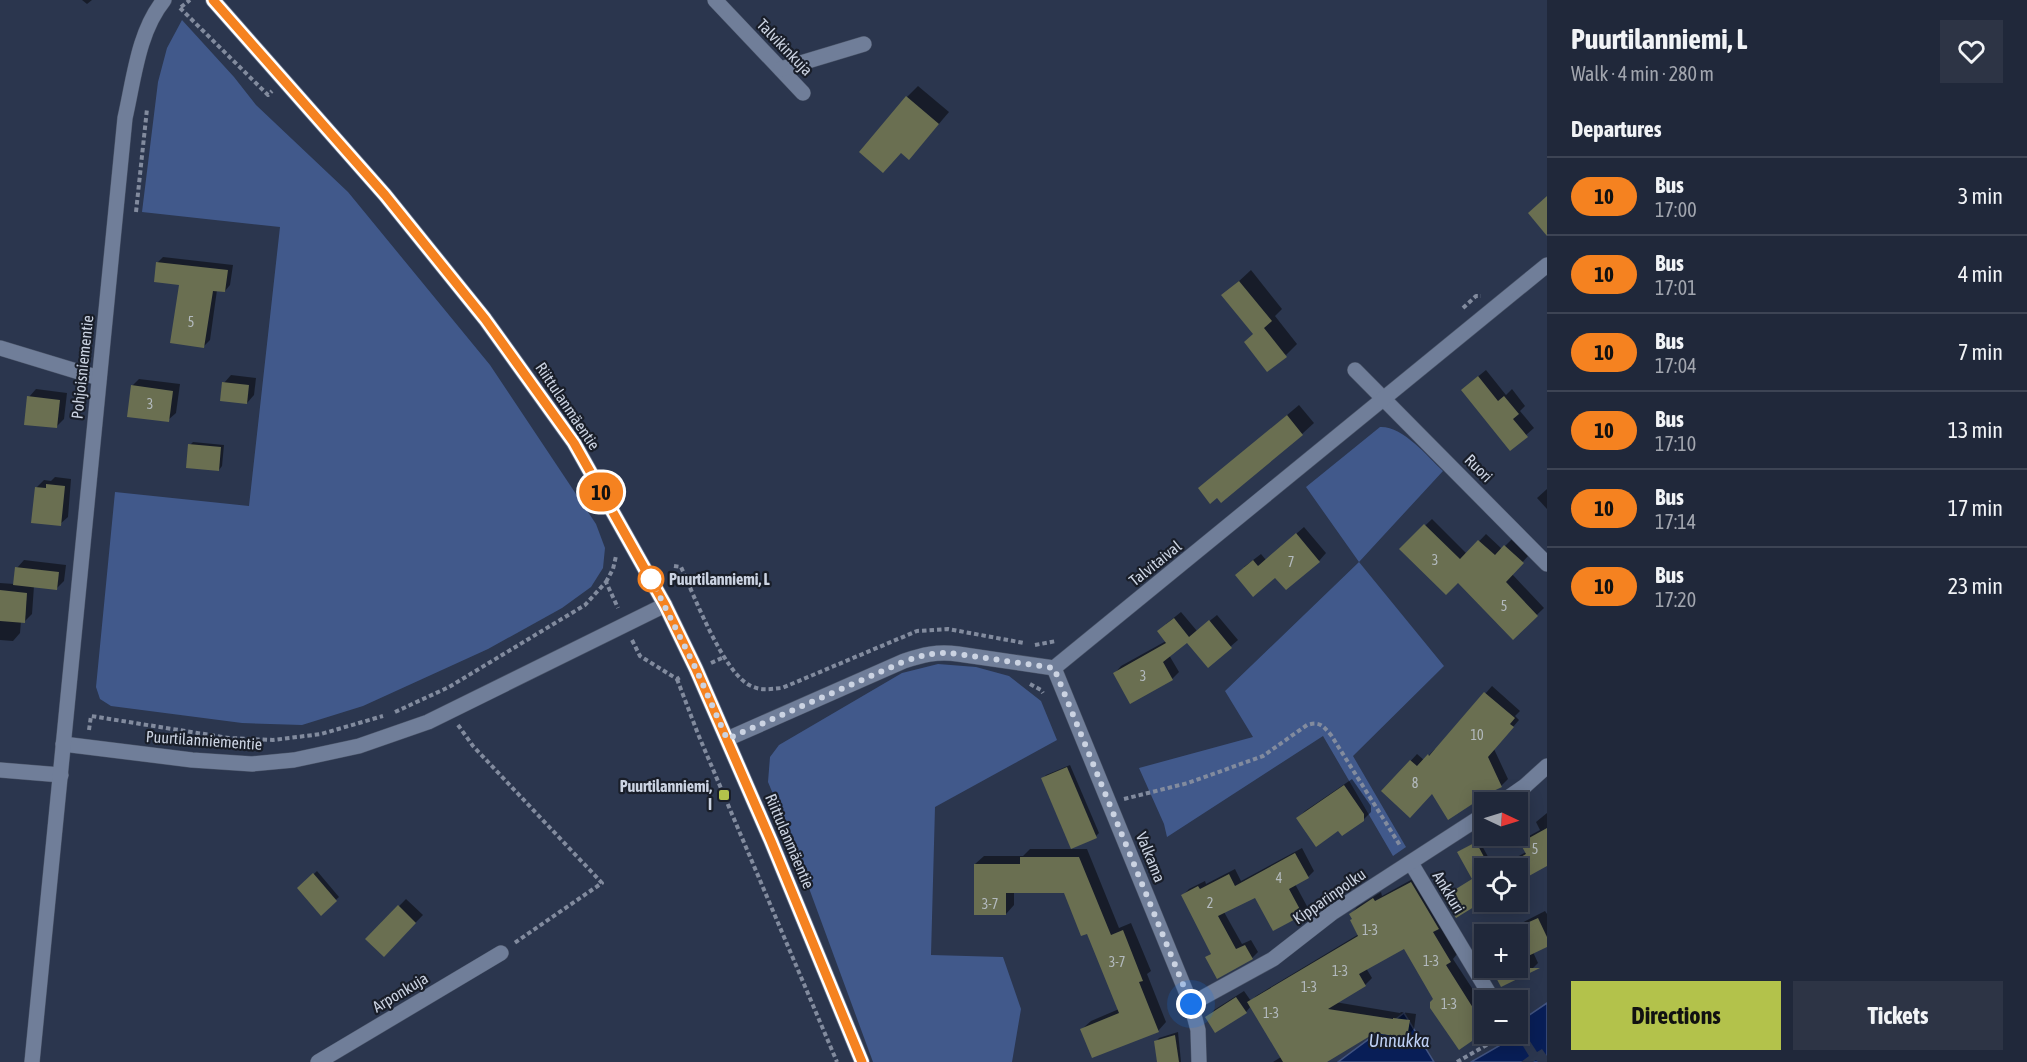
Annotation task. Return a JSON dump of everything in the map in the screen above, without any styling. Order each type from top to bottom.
[{"type":"street","name":"Pohjoisniementie","points":[[63,744],[125,118],[139,52],[154,12],[164,0]]},
{"type":"street","name":"Riittulanmäentie","points":[[213,0],[385,195],[485,319],[574,443],[665,605],[727,739],[862,1062]]},
{"type":"street","name":"Talvikinkuja","points":[[715,0],[804,93]]},
{"type":"street","points":[[781,69],[864,44]]},
{"type":"street","name":"Talvitaival","points":[[1054,668],[1547,266]]},
{"type":"street","points":[[0,348],[99,378]]},
{"type":"street","name":"Ruori","points":[[1355,370],[1547,564]]},
{"type":"street","name":"Puurtilanniementie","points":[[63,744],[192,760],[252,764],[294,760],[359,746],[428,722],[665,605]]},
{"type":"street","points":[[727,739],[925,654],[950,653],[1054,668]]},
{"type":"street","name":"Valkama","points":[[1054,668],[1191,1004],[1198,1030],[1199,1062]]},
{"type":"street","points":[[32,1062],[63,744]]},
{"type":"street","points":[[1516,792],[1547,766]]},
{"type":"street","points":[[0,770],[61,775]]},
{"type":"street","name":"Kipparinpolku","points":[[1191,1004],[1273,958],[1332,913],[1474,821]]},
{"type":"street","name":"Ankkuri","points":[[1411,863],[1487,990]]},
{"type":"street","name":"Arponkuja","points":[[318,1062],[501,953]]},
{"type":"path","points":[[174,17],[190,0]]},
{"type":"path","points":[[180,8],[268,95],[275,89],[269,82]]},
{"type":"path","points":[[135,224],[147,108]]},
{"type":"path","points":[[1459,312],[1476,296],[1512,295]]},
{"type":"path","points":[[606,582],[613,569],[617,553]]},
{"type":"path","points":[[674,566],[681,567],[724,657],[748,685],[763,690],[782,688],[917,631],[948,629],[1035,645],[1050,644],[1065,637]]},
{"type":"path","points":[[677,679],[837,1062]]},
{"type":"path","points":[[85,710],[91,716]]},
{"type":"path","points":[[449,712],[473,746],[602,883],[501,953]]},
{"type":"path","points":[[1109,803],[1188,783],[1263,756],[1307,724],[1315,722],[1322,724],[1331,735],[1411,863]]},
{"type":"path","points":[[1457,1062],[1488,1044]]},
{"type":"shaded area","points":[[182,20],[256,105],[348,192],[490,365],[596,524],[605,548],[603,568],[591,587],[562,608],[488,649],[363,706],[302,725],[242,723],[111,706],[100,699],[96,687],[115,492],[249,506],[280,227],[142,212],[158,82],[167,48]]},
{"type":"shaded area","points":[[1380,427],[1389,428],[1414,443],[1443,471],[1359,562],[1306,487]]},
{"type":"shaded area","points":[[1359,562],[1444,666],[1353,756],[1406,847],[1393,856],[1323,736],[1167,837],[1164,824],[1139,768],[1253,737],[1225,691]]},
{"type":"shaded area","points":[[938,664],[976,667],[1009,676],[1041,701],[1057,740],[935,807],[931,955],[1003,957],[1021,1009],[1012,1062],[873,1062],[768,782],[770,757],[779,745],[902,673]]},
{"type":"water","name":"Unnukka","points":[[1547,1003],[1547,1062],[1471,1062],[1502,1044],[1528,1044],[1528,1016]]},
{"type":"water","name":"Unnukka","points":[[1404,1013],[1434,1062],[1338,1062]]},
{"type":"pier","points":[[1528,1038],[1537,1052],[1542,1049],[1547,1056],[1547,1062],[1536,1060],[1521,1062],[1529,1056],[1522,1044],[1528,1044]]},
{"type":"building","points":[[906,96],[939,124],[909,160],[901,153],[883,173],[859,152]]},
{"type":"building","points":[[1547,196],[1547,236],[1528,213]]},
{"type":"building","points":[[156,262],[228,270],[225,292],[213,291],[204,348],[170,343],[179,285],[154,282]]},
{"type":"building","points":[[1239,281],[1272,321],[1264,328],[1287,357],[1267,372],[1244,342],[1253,334],[1221,295]]},
{"type":"building","points":[[1478,376],[1498,401],[1504,396],[1519,414],[1513,419],[1528,437],[1510,451],[1461,390]]},
{"type":"building","points":[[222,382],[249,385],[247,404],[220,401]]},
{"type":"building","points":[[131,385],[173,391],[169,422],[127,417]]},
{"type":"building","points":[[27,396],[60,400],[57,428],[24,425]]},
{"type":"building","points":[[1287,415],[1303,435],[1221,503],[1217,498],[1210,504],[1198,488]]},
{"type":"building","points":[[188,444],[221,447],[219,471],[186,468]]},
{"type":"building","points":[[46,484],[65,486],[61,526],[31,523],[35,487],[46,488]]},
{"type":"building","points":[[1424,524],[1460,559],[1478,540],[1495,555],[1504,545],[1524,563],[1506,582],[1538,616],[1513,640],[1458,583],[1446,595],[1399,549]]},
{"type":"building","points":[[1296,533],[1320,562],[1286,590],[1275,578],[1253,597],[1235,575],[1253,560],[1258,566]]},
{"type":"building","points":[[15,567],[59,572],[57,590],[13,585]]},
{"type":"building","points":[[0,590],[27,593],[25,623],[0,621]]},
{"type":"building","points":[[1174,618],[1189,637],[1209,620],[1232,648],[1208,668],[1187,643],[1163,662],[1173,680],[1130,704],[1113,673],[1166,643],[1157,631]]},
{"type":"building","points":[[1484,692],[1515,718],[1510,724],[1514,727],[1488,757],[1502,787],[1491,792],[1474,792],[1472,801],[1474,803],[1448,820],[1432,794],[1410,818],[1381,791],[1410,760],[1417,766],[1428,754],[1429,756]]},
{"type":"building","points":[[1067,767],[1097,838],[1071,849],[1041,778]]},
{"type":"building","points":[[1344,785],[1364,814],[1364,821],[1342,836],[1338,831],[1316,847],[1296,818]]},
{"type":"building","points":[[1547,828],[1547,866],[1528,876],[1528,858],[1519,858],[1526,854],[1522,846],[1528,846],[1528,839]]},
{"type":"building","points":[[1474,843],[1485,858],[1474,858],[1474,907],[1456,918],[1443,897],[1472,879],[1457,852]]},
{"type":"building","points":[[1295,853],[1309,878],[1289,889],[1303,915],[1273,931],[1255,898],[1218,916],[1236,949],[1245,945],[1253,959],[1217,979],[1205,957],[1211,954],[1181,895],[1198,886],[1200,889],[1229,874],[1235,886]]},
{"type":"building","points":[[1020,857],[1079,857],[1111,935],[1123,930],[1143,981],[1139,982],[1159,1032],[1092,1058],[1080,1029],[1119,1013],[1087,934],[1081,936],[1064,893],[1006,893],[1006,915],[974,915],[974,864],[1020,864]]},
{"type":"building","points":[[313,873],[337,901],[321,916],[297,888]]},
{"type":"building","points":[[1411,882],[1439,929],[1433,932],[1451,962],[1446,965],[1474,1009],[1474,1040],[1459,1050],[1430,1008],[1430,1002],[1433,999],[1404,949],[1359,974],[1366,986],[1328,1009],[1410,1020],[1407,1038],[1375,1033],[1327,1062],[1283,1062],[1247,1002],[1358,936],[1349,914],[1373,898],[1375,901]]},
{"type":"building","points":[[398,905],[416,923],[384,957],[365,939]]},
{"type":"building","points":[[1538,918],[1547,937],[1547,947],[1528,956],[1528,924],[1525,924]]},
{"type":"building","points":[[1528,968],[1540,968],[1528,974]]},
{"type":"building","points":[[1496,978],[1519,978],[1501,987]]},
{"type":"building","points":[[1236,997],[1247,1013],[1215,1033],[1205,1017]]},
{"type":"building","points":[[1175,1035],[1179,1062],[1157,1062],[1154,1041]]},
{"type":"bus line","name":"10","points":[[213,0],[385,195],[485,319],[574,443],[665,605],[696,669],[771,841],[862,1062]]},
{"type":"place","name":"Puurtilanniemi, L","points":[[651,579]]},
{"type":"place","name":"Puurtilanniemi, I","points":[[724,795]]},
{"type":"route","points":[[651,579],[696,669],[727,739],[925,654],[942,652],[1054,668],[1191,1004]]}]
